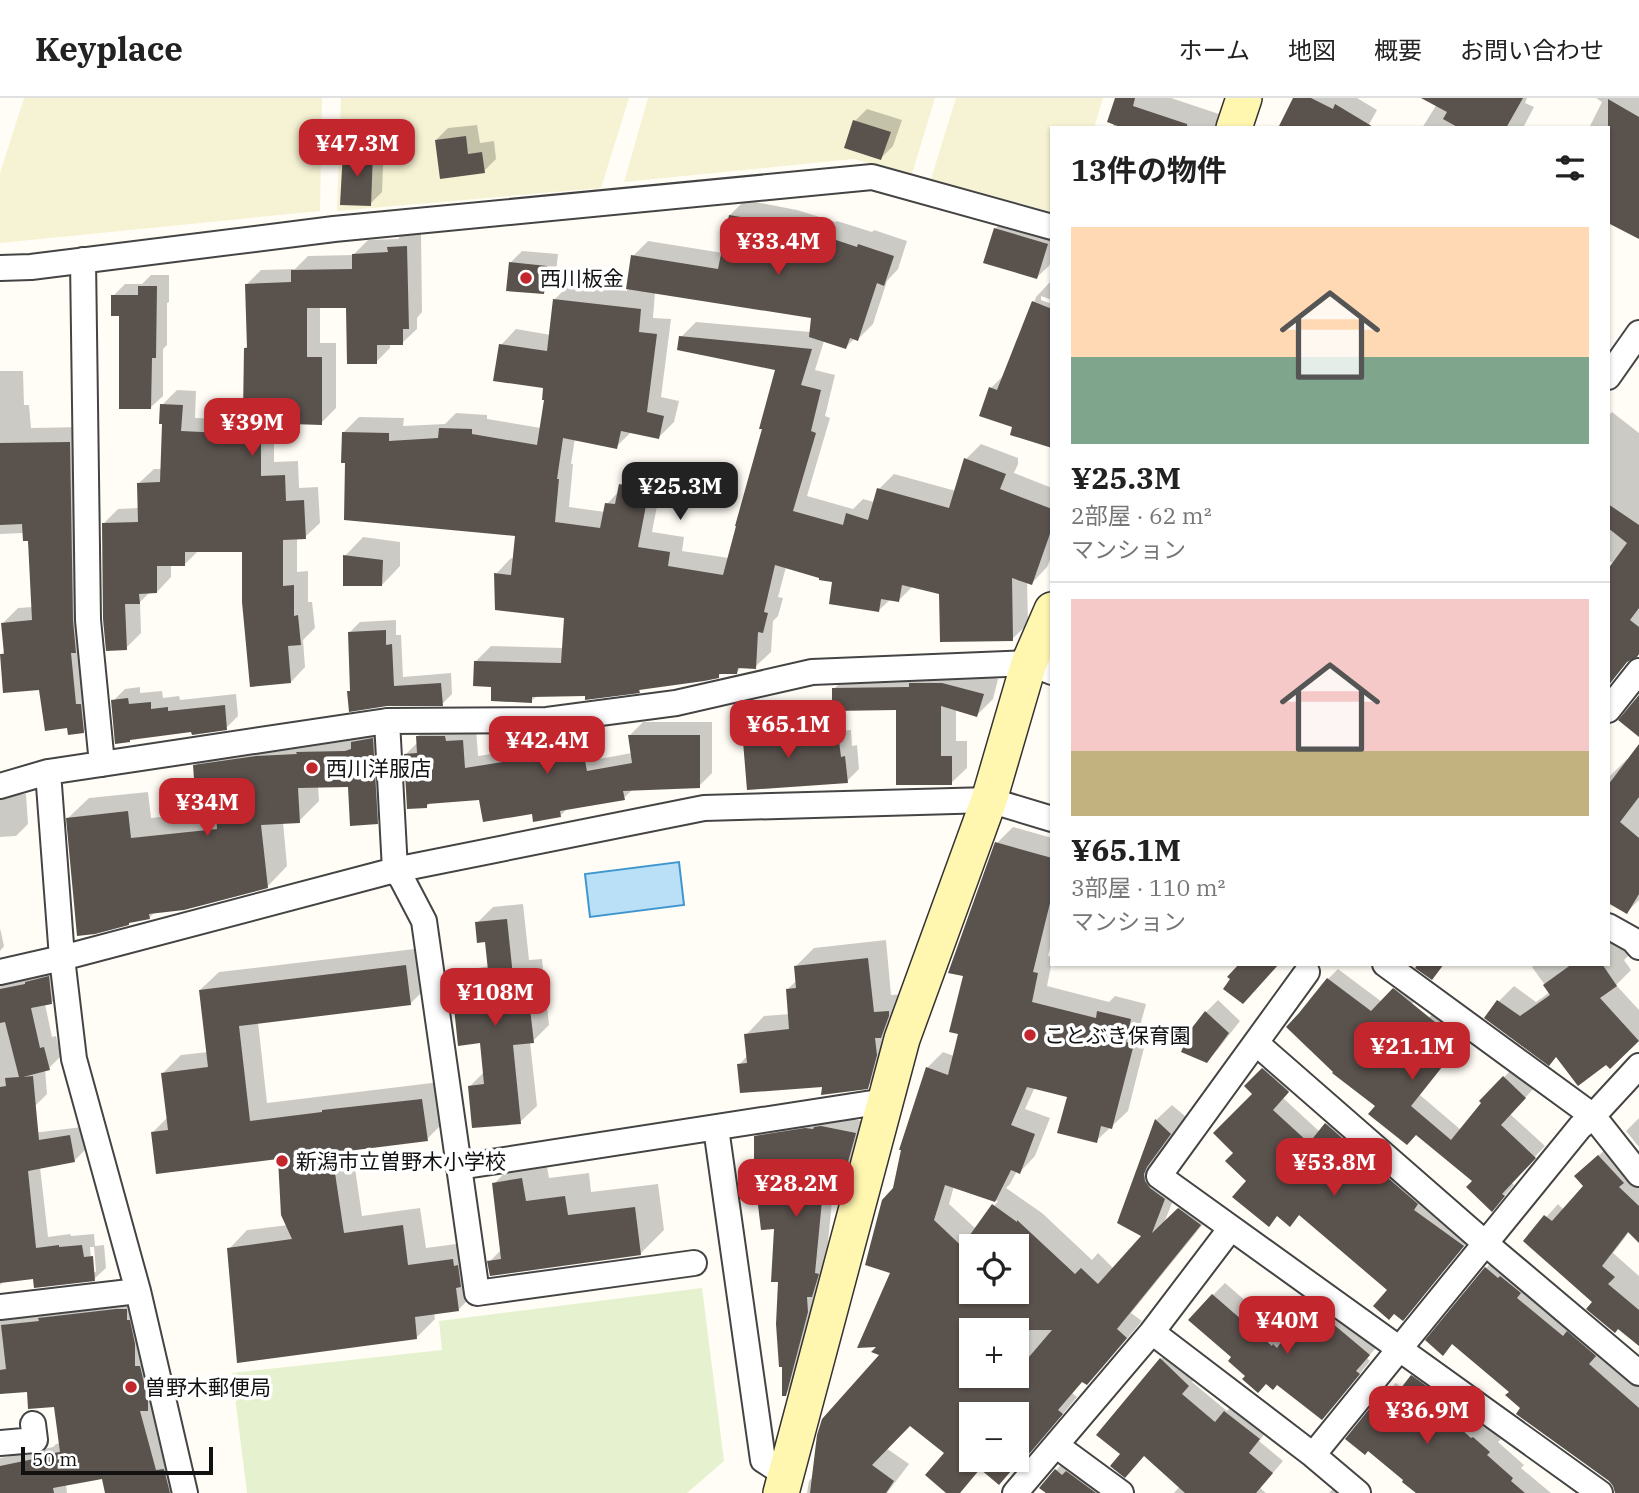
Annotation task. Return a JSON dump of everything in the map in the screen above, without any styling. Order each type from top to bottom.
[{"type":"street","points":[[1235,126],[1244,98]]},
{"type":"street","points":[[0,268],[31,267],[334,229],[872,177],[1050,226]]},
{"type":"street","points":[[83,260],[88,620],[102,764]]},
{"type":"street","points":[[1610,374],[1639,333]]},
{"type":"street","points":[[783,1484],[902,1039],[989,800],[1041,667],[1050,620]]},
{"type":"street","points":[[0,786],[48,772],[387,721],[547,720],[676,704],[812,672],[1041,667]]},
{"type":"street","points":[[1610,707],[1639,671]]},
{"type":"street","points":[[387,721],[395,870],[402,878],[424,921],[477,1293],[694,1263]]},
{"type":"street","points":[[48,772],[62,958],[74,1059],[138,1292],[185,1493]]},
{"type":"street","points":[[0,972],[395,870],[704,808],[989,800],[1050,818]]},
{"type":"street","points":[[1610,927],[1637,940]]},
{"type":"street","points":[[1388,966],[1593,1115],[1639,1174]]},
{"type":"street","points":[[1307,972],[1159,1176],[1600,1493]]},
{"type":"street","points":[[1256,1043],[1639,1373]]},
{"type":"street","points":[[1313,1455],[1580,1128],[1639,1066]]},
{"type":"street","points":[[459,1167],[885,1101]]},
{"type":"street","points":[[716,1128],[763,1460],[783,1484]]},
{"type":"street","points":[[1015,1493],[1152,1332],[1231,1228]]},
{"type":"street","points":[[0,1307],[138,1292]]},
{"type":"street","points":[[1152,1332],[1313,1455],[1358,1493]]},
{"type":"street","points":[[0,1443],[35,1440],[33,1424]]},
{"type":"street","points":[[1056,1446],[1121,1493]]},
{"type":"shaded area","points":[[24,98],[322,98],[320,211],[0,243],[0,173]]},
{"type":"shaded area","points":[[341,98],[629,98],[601,188],[337,211]]},
{"type":"shaded area","points":[[648,98],[935,98],[912,174],[853,159],[624,182]]},
{"type":"shaded area","points":[[956,98],[1103,98],[1095,126],[1050,126],[1050,211],[931,179]]},
{"type":"green space","points":[[702,1288],[724,1461],[687,1493],[247,1493],[232,1373],[442,1350],[439,1321]]},
{"type":"water","points":[[679,862],[684,905],[590,917],[585,874]]},
{"type":"building","points":[[1115,98],[1135,98],[1133,106],[1187,126],[1118,126],[1107,122]]},
{"type":"building","points":[[1293,98],[1311,98],[1333,109],[1335,104],[1372,126],[1279,126]]},
{"type":"building","points":[[1421,98],[1523,98],[1507,126],[1455,126],[1443,119],[1447,112]]},
{"type":"building","points":[[1608,99],[1639,117],[1639,239],[1610,224]]},
{"type":"building","points":[[853,120],[891,132],[881,160],[844,148]]},
{"type":"building","points":[[466,136],[468,154],[482,152],[485,173],[440,179],[435,140]]},
{"type":"building","points":[[343,151],[373,152],[371,206],[340,205]]},
{"type":"building","points":[[729,215],[782,224],[894,256],[884,286],[877,283],[858,341],[850,338],[846,349],[809,337],[811,318],[626,289],[631,255],[718,269]]},
{"type":"building","points":[[994,228],[1048,244],[1037,279],[983,263]]},
{"type":"building","points":[[407,246],[409,329],[403,329],[403,345],[377,345],[377,364],[347,364],[346,308],[307,308],[307,357],[322,357],[322,425],[261,423],[261,476],[285,475],[286,501],[304,500],[306,539],[283,540],[283,586],[294,585],[294,616],[298,615],[301,645],[288,646],[291,683],[250,687],[242,602],[242,552],[185,552],[185,566],[157,566],[157,593],[139,594],[140,604],[125,604],[127,650],[106,651],[102,523],[138,522],[137,483],[160,482],[160,404],[183,405],[181,431],[223,433],[224,414],[243,414],[244,348],[247,348],[245,284],[291,282],[291,270],[352,269],[352,254],[388,252],[387,247]]},
{"type":"building","name":"西川板金","points":[[509,262],[547,266],[544,294],[506,291]]},
{"type":"building","points":[[138,286],[157,286],[156,358],[152,358],[151,409],[119,409],[119,316],[111,316],[111,295],[138,295]]},
{"type":"building","points":[[553,299],[641,309],[639,332],[657,334],[647,412],[664,416],[659,439],[621,431],[617,449],[563,438],[555,522],[600,528],[605,503],[615,504],[619,484],[649,490],[638,547],[670,552],[668,566],[723,575],[775,370],[677,350],[679,336],[812,349],[801,385],[821,390],[811,431],[816,433],[793,511],[843,525],[846,513],[868,520],[877,488],[949,508],[964,458],[1006,474],[1000,489],[1050,508],[1050,534],[1032,585],[1012,578],[1013,641],[940,642],[939,594],[902,585],[899,602],[881,599],[879,612],[829,604],[832,582],[775,565],[764,612],[768,613],[763,633],[758,632],[756,669],[738,668],[737,674],[719,674],[719,678],[585,700],[585,696],[532,697],[532,703],[491,701],[491,687],[473,686],[474,661],[561,663],[564,618],[495,610],[494,573],[511,575],[515,536],[344,520],[345,463],[341,463],[342,432],[389,433],[389,441],[438,438],[439,428],[472,429],[472,434],[537,445],[544,400],[543,388],[493,381],[499,344],[547,351]]},
{"type":"building","points":[[1032,301],[1050,308],[1050,447],[1010,435],[1012,427],[979,416],[989,387],[997,390]]},
{"type":"building","points":[[70,442],[76,653],[71,653],[76,704],[81,704],[84,733],[68,735],[67,728],[45,731],[39,690],[3,693],[0,654],[4,654],[1,623],[32,620],[28,541],[23,541],[22,524],[0,525],[0,443]]},
{"type":"building","points":[[1610,505],[1639,525],[1639,608],[1630,620],[1639,627],[1639,654],[1627,662],[1610,683],[1610,566],[1627,543],[1610,530]]},
{"type":"building","points":[[343,555],[383,560],[382,586],[343,586]]},
{"type":"building","points":[[386,630],[386,645],[392,644],[394,686],[441,683],[443,706],[387,706],[349,712],[348,632]]},
{"type":"building","points":[[909,683],[942,683],[984,694],[977,717],[941,706],[941,756],[952,756],[952,785],[896,785],[896,710],[832,711],[832,688],[909,687]]},
{"type":"building","points":[[1639,695],[1639,737],[1618,720]]},
{"type":"building","points":[[128,698],[129,704],[151,702],[151,709],[168,707],[168,711],[225,705],[227,730],[192,735],[191,732],[115,744],[111,700]]},
{"type":"building","points":[[769,715],[771,740],[779,739],[779,746],[839,741],[841,757],[845,756],[848,783],[747,790],[741,717]]},
{"type":"building","points":[[580,735],[587,771],[632,763],[628,735],[700,735],[700,788],[623,791],[625,800],[560,811],[561,817],[533,822],[532,814],[483,822],[479,800],[427,804],[427,808],[407,809],[404,754],[417,753],[416,736],[445,736],[446,741],[463,740],[465,768],[540,756],[540,751],[556,748],[554,739]]},
{"type":"building","points":[[373,738],[378,824],[350,826],[348,787],[298,788],[300,823],[261,825],[268,888],[184,910],[149,914],[150,919],[95,934],[77,936],[66,818],[128,811],[131,838],[217,829],[214,778],[194,779],[193,765],[256,756],[297,754],[296,752],[345,751],[351,749],[351,742]]},
{"type":"building","points":[[1639,744],[1639,797],[1620,822],[1639,838],[1639,894],[1627,914],[1610,904],[1610,782]]},
{"type":"building","points":[[995,842],[1050,857],[1050,903],[1033,972],[1038,973],[1032,1002],[1096,1018],[1097,1011],[1131,1019],[1126,1042],[1134,1044],[1112,1129],[1101,1126],[1097,1143],[1057,1133],[1067,1097],[1027,1087],[1011,1125],[1035,1134],[1020,1174],[1011,1170],[995,1202],[945,1185],[934,1220],[959,1244],[959,1304],[1029,1304],[1029,1234],[971,1234],[992,1204],[1017,1220],[1075,1274],[1081,1268],[1098,1284],[1141,1236],[1117,1223],[1155,1119],[1171,1134],[1144,1174],[1150,1188],[1165,1199],[1152,1233],[1178,1208],[1201,1225],[1117,1329],[1127,1338],[1087,1385],[1082,1382],[1058,1410],[1063,1414],[1029,1454],[1029,1402],[959,1402],[959,1472],[978,1472],[960,1493],[946,1493],[925,1475],[944,1453],[910,1426],[872,1465],[894,1481],[886,1493],[810,1493],[817,1435],[822,1419],[879,1355],[871,1352],[876,1347],[857,1348],[890,1273],[865,1265],[882,1200],[893,1188],[899,1150],[926,1067],[948,1075],[958,1034],[949,1032],[963,976],[948,973]]},
{"type":"building","points":[[507,919],[513,976],[526,974],[534,1043],[513,1045],[521,1124],[472,1128],[468,1086],[484,1084],[480,1043],[458,1046],[453,998],[462,997],[460,984],[489,980],[485,942],[477,943],[475,922]]},
{"type":"building","points":[[868,958],[874,1012],[889,1011],[889,1016],[881,1038],[875,1038],[877,1055],[868,1089],[821,1095],[822,1087],[740,1093],[737,1064],[747,1063],[744,1034],[789,1029],[786,989],[796,988],[794,966]]},
{"type":"building","points":[[406,965],[411,1005],[239,1026],[250,1121],[422,1099],[428,1141],[332,1153],[344,1233],[403,1225],[408,1265],[453,1259],[454,1266],[458,1265],[461,1287],[456,1288],[459,1311],[415,1317],[417,1339],[237,1363],[227,1248],[292,1239],[281,1215],[278,1159],[156,1174],[151,1132],[168,1130],[161,1073],[208,1067],[199,990]]},
{"type":"building","points":[[1237,966],[1277,966],[1243,1004],[1223,989],[1230,979],[1227,977]]},
{"type":"building","points":[[1416,966],[1442,966],[1432,980],[1415,968]]},
{"type":"building","points":[[1569,966],[1603,966],[1617,986],[1600,998],[1639,1041],[1610,1069],[1606,1065],[1578,1086],[1556,1057],[1549,1066],[1484,1018],[1497,1000],[1520,1016],[1550,995],[1543,985]]},
{"type":"building","points":[[49,976],[52,1004],[31,1008],[40,1048],[44,1047],[50,1070],[23,1077],[33,1076],[39,1140],[70,1135],[75,1162],[28,1171],[36,1248],[82,1245],[84,1257],[93,1256],[95,1281],[34,1288],[33,1279],[0,1283],[0,1087],[6,1086],[5,1078],[19,1077],[5,1022],[0,1023],[0,989]]},
{"type":"building","points":[[1327,978],[1371,1011],[1393,988],[1461,1043],[1411,1106],[1451,1140],[1481,1103],[1479,1101],[1503,1076],[1526,1098],[1501,1125],[1536,1158],[1502,1194],[1505,1196],[1492,1212],[1466,1187],[1472,1181],[1416,1135],[1407,1145],[1368,1114],[1375,1106],[1332,1073],[1286,1027]]},
{"type":"building","points":[[1205,1011],[1229,1033],[1207,1063],[1181,1052],[1191,1029]]},
{"type":"building","points":[[1262,1068],[1289,1092],[1273,1110],[1309,1143],[1325,1123],[1342,1138],[1336,1144],[1386,1181],[1388,1178],[1418,1204],[1414,1210],[1464,1246],[1403,1321],[1394,1314],[1389,1320],[1373,1306],[1387,1290],[1299,1215],[1290,1227],[1277,1216],[1269,1227],[1232,1197],[1246,1181],[1225,1161],[1233,1153],[1213,1133],[1252,1094],[1244,1086]]},
{"type":"building","points":[[821,1126],[856,1133],[842,1184],[824,1180],[815,1273],[819,1274],[812,1297],[807,1297],[808,1312],[786,1396],[782,1396],[782,1367],[779,1367],[776,1324],[778,1282],[771,1282],[774,1229],[761,1230],[754,1172],[754,1136]]},
{"type":"building","points":[[1598,1155],[1624,1183],[1619,1187],[1639,1206],[1639,1243],[1628,1232],[1602,1266],[1615,1277],[1608,1284],[1639,1310],[1639,1346],[1618,1329],[1615,1333],[1586,1309],[1592,1302],[1523,1241],[1544,1215],[1552,1221],[1583,1186],[1574,1176]]},
{"type":"building","points":[[522,1178],[526,1201],[565,1196],[568,1215],[635,1207],[641,1255],[490,1276],[487,1261],[501,1259],[492,1183]]},
{"type":"building","points":[[1485,1267],[1521,1293],[1517,1298],[1563,1336],[1567,1331],[1596,1356],[1589,1364],[1639,1408],[1639,1493],[1615,1493],[1609,1481],[1516,1414],[1520,1408],[1505,1395],[1509,1392],[1452,1344],[1443,1356],[1425,1340]]},
{"type":"building","points":[[1212,1294],[1277,1348],[1299,1317],[1306,1322],[1311,1315],[1323,1323],[1326,1318],[1370,1355],[1356,1371],[1360,1374],[1322,1420],[1277,1385],[1273,1390],[1266,1384],[1258,1393],[1242,1379],[1245,1376],[1228,1361],[1231,1357],[1188,1320]]},
{"type":"building","points":[[127,1309],[127,1320],[130,1320],[135,1344],[135,1366],[140,1366],[148,1400],[148,1411],[140,1411],[156,1470],[164,1469],[170,1493],[105,1493],[102,1479],[53,1488],[54,1493],[0,1493],[0,1466],[60,1452],[54,1407],[28,1409],[27,1392],[0,1394],[0,1370],[6,1369],[1,1325]]},
{"type":"building","points":[[1160,1358],[1189,1386],[1182,1394],[1215,1422],[1224,1411],[1260,1439],[1249,1453],[1273,1473],[1256,1493],[1185,1493],[1144,1456],[1125,1478],[1110,1466],[1120,1454],[1096,1435]]},
{"type":"building","points":[[1411,1375],[1439,1395],[1432,1403],[1490,1452],[1487,1455],[1513,1478],[1511,1481],[1525,1493],[1416,1493],[1368,1451],[1365,1455],[1345,1439],[1382,1393],[1391,1401]]},
{"type":"building","points":[[1055,1469],[1062,1475],[1066,1471],[1096,1493],[1046,1493],[1039,1488]]},
{"type":"building","points":[[984,1472],[1010,1472],[999,1485]]},
{"type":"place","name":"西川板金","points":[[526,278]]},
{"type":"place","name":"西川洋服店","points":[[312,768]]},
{"type":"place","name":"ことぶき保育園","points":[[1030,1035]]},
{"type":"place","name":"新潟市立曽野木小学校","points":[[282,1161]]},
{"type":"place","name":"曽野木郵便局","points":[[131,1387]]}]
